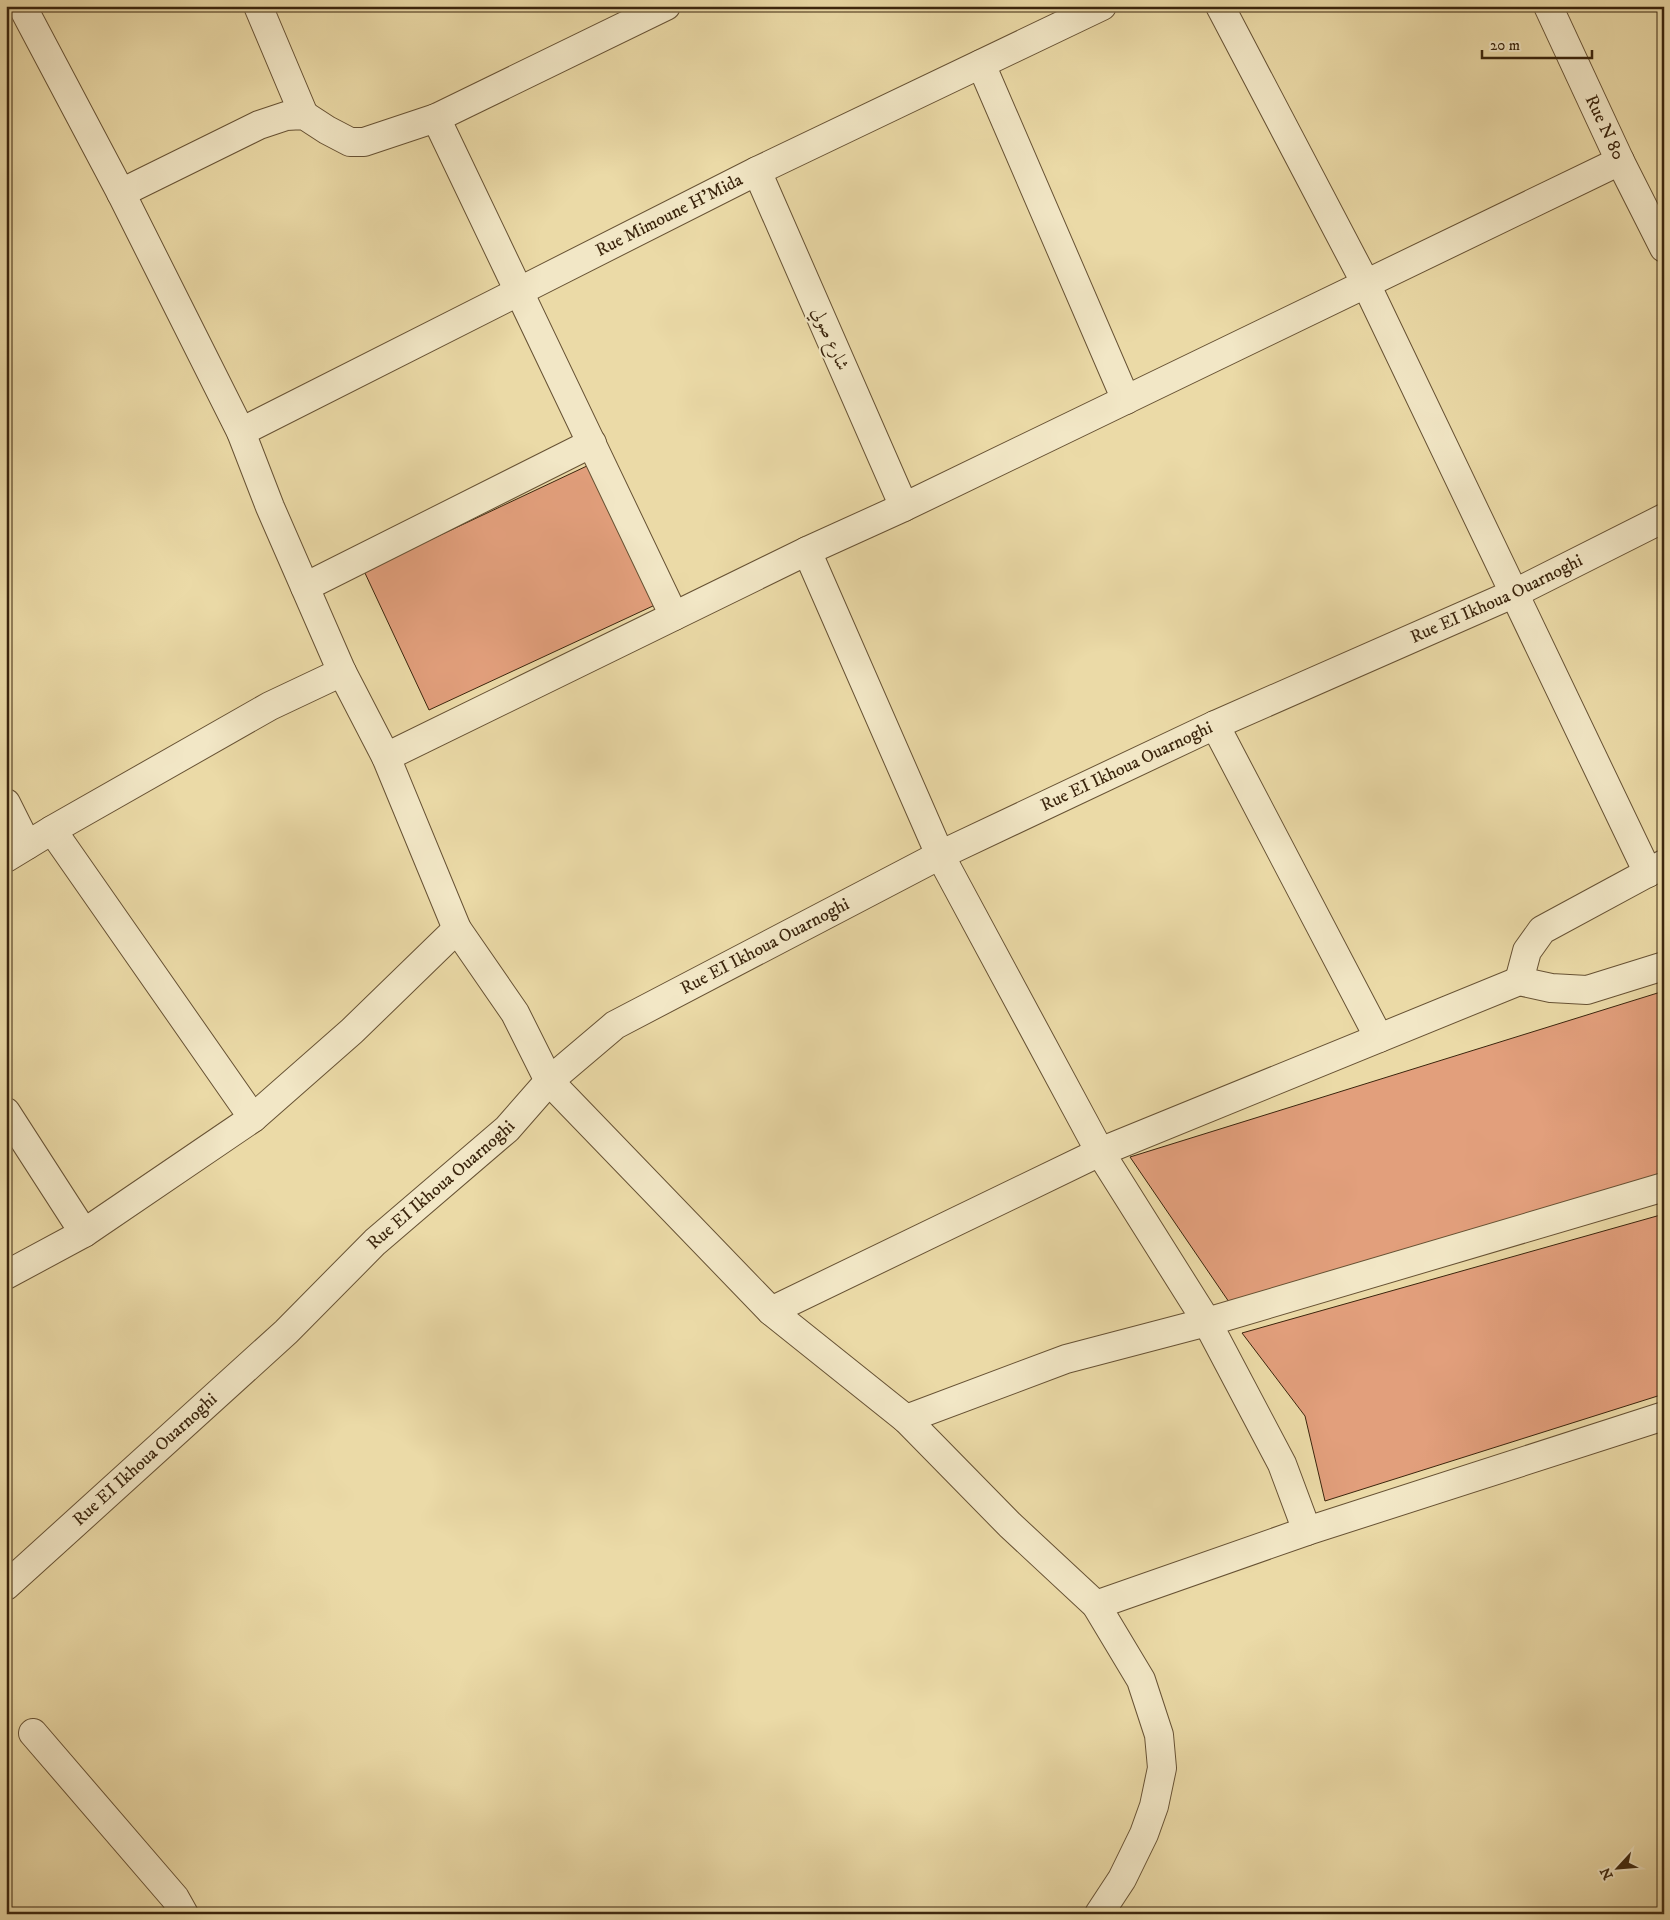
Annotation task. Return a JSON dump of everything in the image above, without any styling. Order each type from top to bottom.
[{"type":"street","points":[[258,6],[304,115],[350,142],[364,142],[436,118],[666,6]]},
{"type":"street","name":"Rue Mimoune H'Mida","points":[[241,432],[757,171],[1102,6]]},
{"type":"street","points":[[1220,6],[1366,284],[1515,593],[1656,869],[1542,930],[1527,950],[1519,981]]},
{"type":"street","name":"Rue N 80","points":[[1548,6],[1620,161],[1664,248]]},
{"type":"street","points":[[17,10],[121,193],[241,432],[270,507],[342,672],[386,757],[458,929],[515,1013],[550,1082],[771,1311],[906,1419],[1010,1525],[1096,1605],[1141,1680],[1159,1735],[1162,1768],[1154,1806],[1144,1834],[1122,1879],[1099,1914]]},
{"type":"street","points":[[981,64],[1126,400]]},
{"type":"street","points":[[121,193],[260,125],[286,116],[304,115]]},
{"type":"street","points":[[436,118],[674,616]]},
{"type":"street","points":[[386,757],[807,551],[904,507],[1620,161]]},
{"type":"street","name":"شارع صولي","points":[[757,171],[904,507]]},
{"type":"street","points":[[305,587],[592,443]]},
{"type":"street","name":"Rue EI Ikhoua Ouarnoghi","points":[[6,1586],[286,1332],[375,1242],[507,1129],[550,1082],[615,1025],[940,855],[1215,725],[1515,593],[1664,518]]},
{"type":"street","points":[[807,551],[940,855],[1100,1152],[1208,1322],[1282,1464],[1307,1530]]},
{"type":"street","points":[[6,802],[16,851],[270,706],[342,672]]},
{"type":"street","points":[[1215,725],[1378,1038]]},
{"type":"street","points":[[52,830],[253,1118]]},
{"type":"street","points":[[6,1275],[84,1233],[253,1118],[352,1031],[458,929]]},
{"type":"street","points":[[771,1311],[1100,1152],[1519,981],[1551,988],[1587,990],[1664,966]]},
{"type":"street","points":[[6,1112],[84,1233]]},
{"type":"street","points":[[906,1419],[1066,1359],[1208,1322],[1664,1187]]},
{"type":"street","points":[[1096,1605],[1307,1530],[1664,1416]]},
{"type":"street","points":[[33,1733],[175,1898],[184,1914]]},
{"type":"building","points":[[589,465],[655,605],[429,710],[364,571]]},
{"type":"building","points":[[1664,991],[1664,1174],[1229,1302],[1130,1157]]},
{"type":"building","points":[[1664,1214],[1664,1394],[1325,1501],[1305,1416],[1242,1333]]}]
